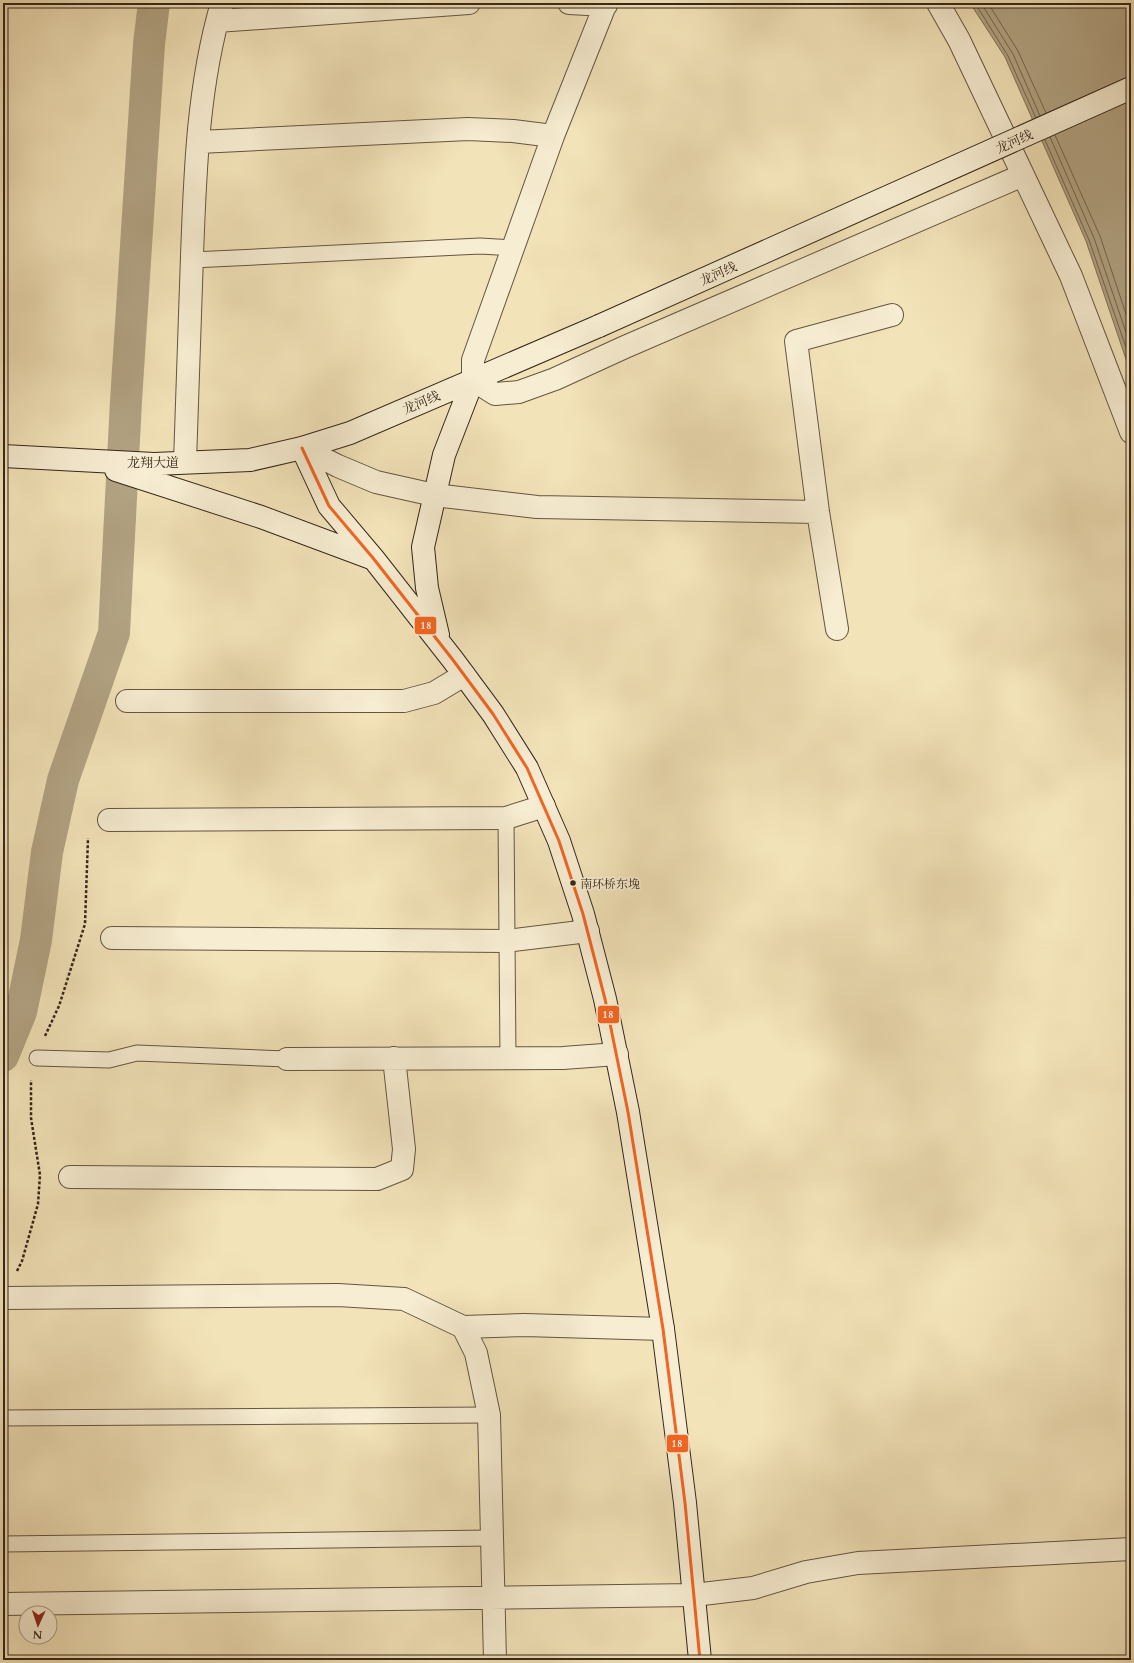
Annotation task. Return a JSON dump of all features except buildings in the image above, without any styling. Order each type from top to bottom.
[{"type":"street","points":[[185,462],[195,180],[204,91],[220,12],[469,3]]},
{"type":"street","points":[[439,642],[427,588],[423,547],[444,455],[473,380],[473,360],[553,136],[606,4],[569,3]]},
{"type":"street","points":[[938,3],[959,40],[1071,276],[1131,432]]},
{"type":"street","name":"龙河线","points":[[302,448],[350,433],[599,326],[1131,88]]},
{"type":"street","points":[[199,142],[468,129],[553,136]]},
{"type":"street","points":[[473,380],[495,394],[519,392],[555,379],[625,347],[1022,175]]},
{"type":"street","points":[[837,629],[818,512],[796,341],[892,315]]},
{"type":"street","points":[[302,448],[338,466],[376,482],[434,495],[537,507],[818,512]]},
{"type":"street","points":[[302,448],[329,506],[373,558],[464,674],[493,714],[527,768],[559,841],[588,931],[605,999],[628,1112],[663,1329],[684,1495],[700,1660]]},
{"type":"street","name":"龙翔大道","points":[[3,456],[154,464],[250,460],[302,448]]},
{"type":"street","points":[[88,461],[261,517],[373,558]]},
{"type":"street","points":[[127,702],[404,701],[434,693],[464,674]]},
{"type":"street","points":[[109,820],[506,818],[544,806]]},
{"type":"street","points":[[112,938],[506,941],[588,931]]},
{"type":"street","points":[[287,1059],[563,1058],[616,1054]]},
{"type":"street","points":[[70,1177],[377,1179],[402,1169],[404,1149],[394,1058]]},
{"type":"street","points":[[4,1298],[338,1295],[404,1299],[463,1326],[524,1325],[663,1329]]},
{"type":"street","points":[[463,1326],[476,1352],[489,1415],[495,1660]]},
{"type":"street","points":[[3,1604],[694,1596],[753,1588],[806,1572],[858,1562],[1131,1549]]},
{"type":"lane","points":[[192,260],[472,247],[513,248]]},
{"type":"lane","points":[[506,818],[508,1058]]},
{"type":"lane","points":[[37,1058],[109,1060],[137,1053],[287,1059]]},
{"type":"lane","points":[[3,1418],[489,1415]]},
{"type":"lane","points":[[3,1544],[491,1538]]},
{"type":"water","points":[[970,3],[1131,3],[1131,374],[1086,241],[1005,57]]},
{"type":"waterway","points":[[3,1056],[21,1012],[36,940],[47,852],[63,780],[114,633],[126,401],[149,44],[154,3]]},
{"type":"transit line","name":"18","points":[[302,448],[329,506],[373,558],[453,660],[493,714],[527,768],[559,841],[583,914],[605,999],[628,1112],[663,1329],[685,1503],[700,1660]]},
{"type":"place","name":"南环桥东堍","points":[[573,883]]}]
